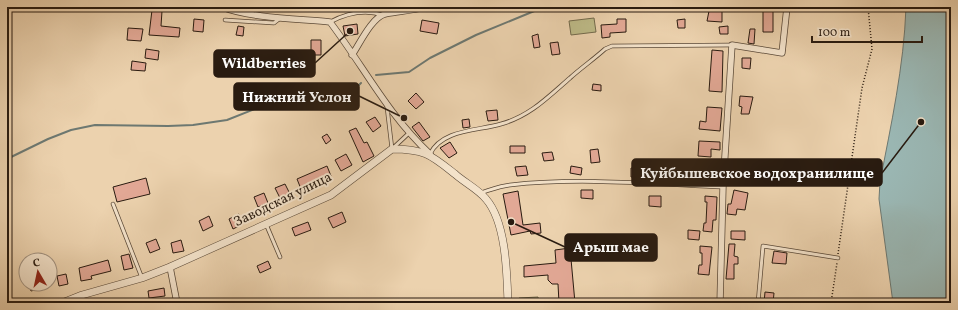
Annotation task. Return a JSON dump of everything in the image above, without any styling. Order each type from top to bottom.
[{"type":"street","points":[[222,7],[230,10],[330,22],[387,106],[408,134],[430,154],[480,193],[494,210],[499,221],[502,235],[508,303]]},
{"type":"street","points":[[352,55],[367,30],[383,14],[414,11],[425,7]]},
{"type":"street","points":[[720,303],[723,188],[732,45],[782,53],[787,7]]},
{"type":"street","points":[[392,148],[430,154]]},
{"type":"street","name":"Заводская улица","points":[[62,303],[82,295],[142,278],[330,195],[392,148]]},
{"type":"street","points":[[170,266],[177,303]]},
{"type":"lane","points":[[330,22],[342,16],[354,13],[374,12],[383,14]]},
{"type":"lane","points":[[225,20],[274,23],[281,17]]},
{"type":"lane","points":[[430,154],[439,143],[453,134],[502,124],[521,116],[548,99],[605,48],[612,46],[732,45]]},
{"type":"lane","points":[[387,106],[392,148]]},
{"type":"lane","points":[[392,148],[408,134]]},
{"type":"lane","points":[[480,193],[509,185],[553,183],[618,183],[723,188]]},
{"type":"lane","points":[[113,204],[142,278]]},
{"type":"lane","points":[[266,224],[280,257]]},
{"type":"lane","points":[[758,303],[763,246],[838,258]]},
{"type":"path","points":[[831,303],[862,88],[872,49],[868,7]]},
{"type":"shaded area","points":[[594,18],[596,32],[571,35],[569,21]]},
{"type":"shaded area","points":[[538,297],[539,303],[519,303],[519,298]]},
{"type":"water","points":[[906,7],[951,7],[951,303],[893,303],[879,199],[880,182],[900,73]]},
{"type":"building","points":[[763,7],[773,7],[773,32],[763,32]]},
{"type":"building","points":[[152,10],[162,11],[161,26],[180,28],[179,37],[149,35]]},
{"type":"building","points":[[709,11],[722,11],[722,22],[707,21]]},
{"type":"building","points":[[194,19],[204,20],[203,32],[193,31]]},
{"type":"building","points":[[617,19],[626,19],[626,32],[610,33],[610,37],[602,38],[601,25],[617,24]]},
{"type":"building","points":[[685,19],[685,28],[678,28],[677,20]]},
{"type":"building","points":[[422,20],[439,23],[437,34],[420,31]]},
{"type":"building","points":[[357,24],[358,34],[345,36],[343,26]]},
{"type":"building","points":[[238,26],[244,27],[243,36],[236,35]]},
{"type":"building","points":[[728,26],[728,34],[720,34],[719,27]]},
{"type":"building","points":[[128,28],[143,29],[141,41],[127,40]]},
{"type":"building","points":[[750,29],[755,29],[754,44],[748,43]]},
{"type":"building","points":[[538,34],[540,47],[534,48],[532,36]]},
{"type":"building","points":[[311,40],[321,40],[321,55],[311,55]]},
{"type":"building","points":[[558,42],[560,54],[552,55],[550,43]]},
{"type":"building","points":[[146,49],[159,51],[158,60],[145,58]]},
{"type":"building","points":[[712,50],[723,51],[722,92],[709,91]]},
{"type":"building","points":[[742,58],[751,58],[750,69],[742,68]]},
{"type":"building","points":[[132,61],[146,63],[145,71],[131,70]]},
{"type":"building","points":[[593,84],[601,85],[601,91],[592,90]]},
{"type":"building","points":[[416,93],[424,102],[416,109],[408,101]]},
{"type":"building","points":[[740,96],[753,97],[749,114],[741,114],[742,107],[739,106]]},
{"type":"building","points":[[707,107],[722,108],[720,131],[699,129],[700,121],[706,122]]},
{"type":"building","points":[[497,110],[498,120],[488,121],[486,111]]},
{"type":"building","points":[[375,117],[381,126],[373,132],[366,122]]},
{"type":"building","points":[[469,119],[470,127],[463,128],[462,120]]},
{"type":"building","points":[[419,122],[430,137],[423,141],[412,127]]},
{"type":"building","points":[[356,128],[364,143],[367,142],[374,156],[363,162],[349,131]]},
{"type":"building","points":[[327,134],[331,140],[326,144],[322,137]]},
{"type":"building","points":[[699,141],[720,142],[720,150],[711,149],[711,157],[698,156]]},
{"type":"building","points":[[450,142],[457,153],[449,158],[440,148]]},
{"type":"building","points":[[510,146],[525,146],[525,153],[510,153]]},
{"type":"building","points":[[598,149],[600,162],[591,163],[590,150]]},
{"type":"building","points":[[552,152],[554,160],[544,161],[542,153]]},
{"type":"building","points":[[346,154],[352,165],[341,171],[335,160]]},
{"type":"building","points":[[327,166],[331,176],[301,189],[297,179]]},
{"type":"building","points":[[526,166],[528,175],[517,176],[515,167]]},
{"type":"building","points":[[571,166],[582,168],[581,175],[570,173]]},
{"type":"building","points":[[631,168],[649,169],[649,178],[631,177]]},
{"type":"building","points":[[146,178],[150,194],[117,202],[113,187]]},
{"type":"building","points":[[285,184],[290,194],[280,198],[275,188]]},
{"type":"building","points":[[581,190],[593,190],[593,199],[581,198]]},
{"type":"building","points":[[734,190],[748,193],[745,210],[737,209],[736,215],[727,214],[728,204],[731,204]]},
{"type":"building","points":[[518,191],[523,225],[540,223],[541,233],[531,234],[530,231],[511,235],[503,194]]},
{"type":"building","points":[[264,193],[268,203],[258,207],[254,197]]},
{"type":"building","points":[[649,196],[661,196],[661,207],[649,206]]},
{"type":"building","points":[[705,196],[717,197],[716,220],[713,220],[712,232],[703,231],[704,223],[706,223],[707,202],[705,202]]},
{"type":"building","points":[[342,212],[346,222],[333,228],[328,218]]},
{"type":"building","points":[[239,214],[243,224],[233,229],[229,219]]},
{"type":"building","points":[[209,216],[213,226],[203,231],[199,221]]},
{"type":"building","points":[[308,222],[311,230],[295,236],[292,228]]},
{"type":"building","points":[[688,230],[700,231],[699,240],[688,239]]},
{"type":"building","points":[[731,231],[745,231],[745,240],[731,239]]},
{"type":"building","points":[[156,239],[160,249],[150,253],[146,243]]},
{"type":"building","points":[[181,240],[184,251],[173,253],[171,243]]},
{"type":"building","points":[[729,244],[735,244],[734,256],[738,257],[738,264],[734,264],[734,279],[726,279]]},
{"type":"building","points":[[700,246],[712,247],[709,275],[698,274],[699,265],[702,265],[702,253],[700,253]]},
{"type":"building","points":[[570,248],[575,303],[559,303],[558,284],[552,284],[548,280],[548,275],[524,277],[524,266],[556,263],[555,250]]},
{"type":"building","points":[[774,251],[787,253],[786,264],[772,263]]},
{"type":"building","points":[[129,254],[133,268],[124,270],[121,256]]},
{"type":"building","points":[[108,260],[111,271],[91,276],[92,279],[81,281],[79,268]]},
{"type":"building","points":[[268,261],[271,268],[260,273],[257,266]]},
{"type":"building","points":[[66,274],[68,284],[59,286],[58,276]]},
{"type":"building","points":[[164,288],[165,296],[149,298],[148,291]]},
{"type":"building","points":[[765,292],[774,293],[773,303],[764,303]]},
{"type":"waterway","points":[[376,75],[409,72],[430,58],[476,35],[544,7]]},
{"type":"waterway","points":[[7,159],[48,139],[71,130],[95,125],[193,125],[227,120],[275,101],[332,103],[344,99],[361,83]]},
{"type":"place","name":"Wildberries","points":[[350,31]]},
{"type":"place","name":"Нижний Услон","points":[[404,118]]},
{"type":"place","name":"Куйбышевское водохранилище","points":[[921,122]]},
{"type":"place","name":"Арыш мае","points":[[511,222]]}]
